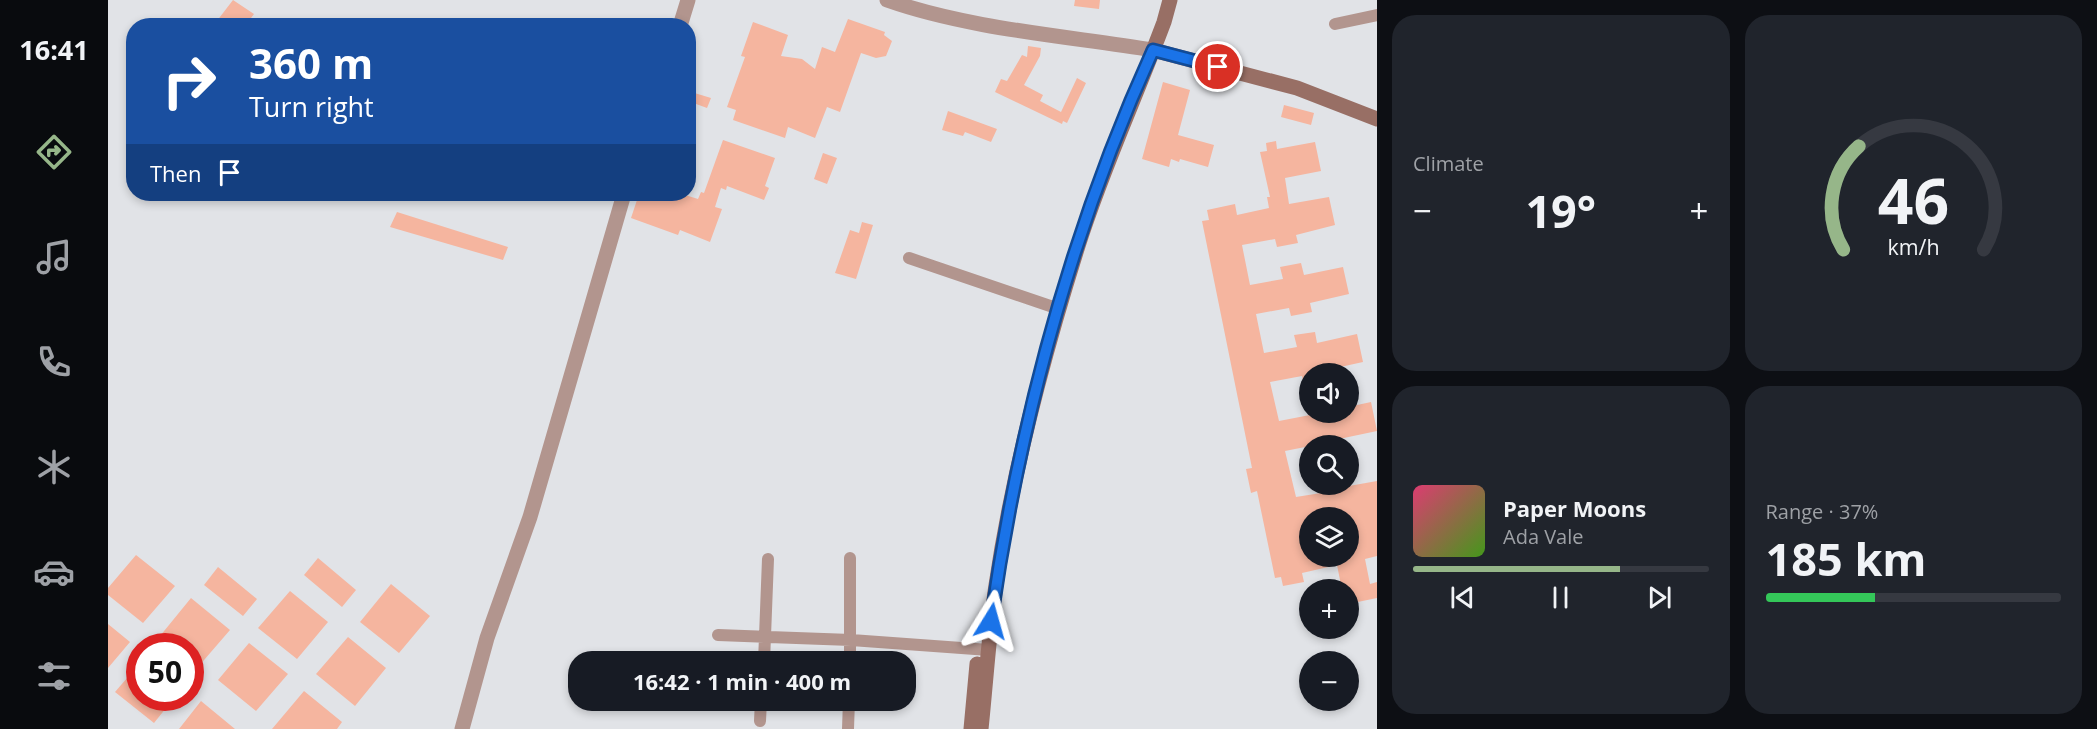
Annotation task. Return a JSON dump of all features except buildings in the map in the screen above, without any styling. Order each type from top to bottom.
[{"type":"main road","points":[[971,729],[1005,529],[1021,454],[1059,309],[1106,165],[1153,50],[1170,0]]},
{"type":"main road","points":[[1153,50],[1297,88],[1377,119]]},
{"type":"main road","points":[[981,729],[984,651]]},
{"type":"street","points":[[682,18],[688,0]]},
{"type":"street","points":[[887,0],[918,10],[960,19],[1153,50]]},
{"type":"street","points":[[1335,24],[1377,15]]},
{"type":"street","points":[[462,729],[487,638],[530,517],[622,201]]},
{"type":"street","points":[[909,258],[1059,309]]},
{"type":"street","points":[[850,558],[850,651]]},
{"type":"street","points":[[764,651],[768,559]]},
{"type":"street","points":[[718,635],[851,640],[984,651]]},
{"type":"street","points":[[760,711],[760,721]]},
{"type":"street","points":[[848,729],[849,711]]},
{"type":"route","points":[[991,621],[1007,519],[1035,395],[1078,246],[1133,96],[1153,50],[1218,67]]}]
